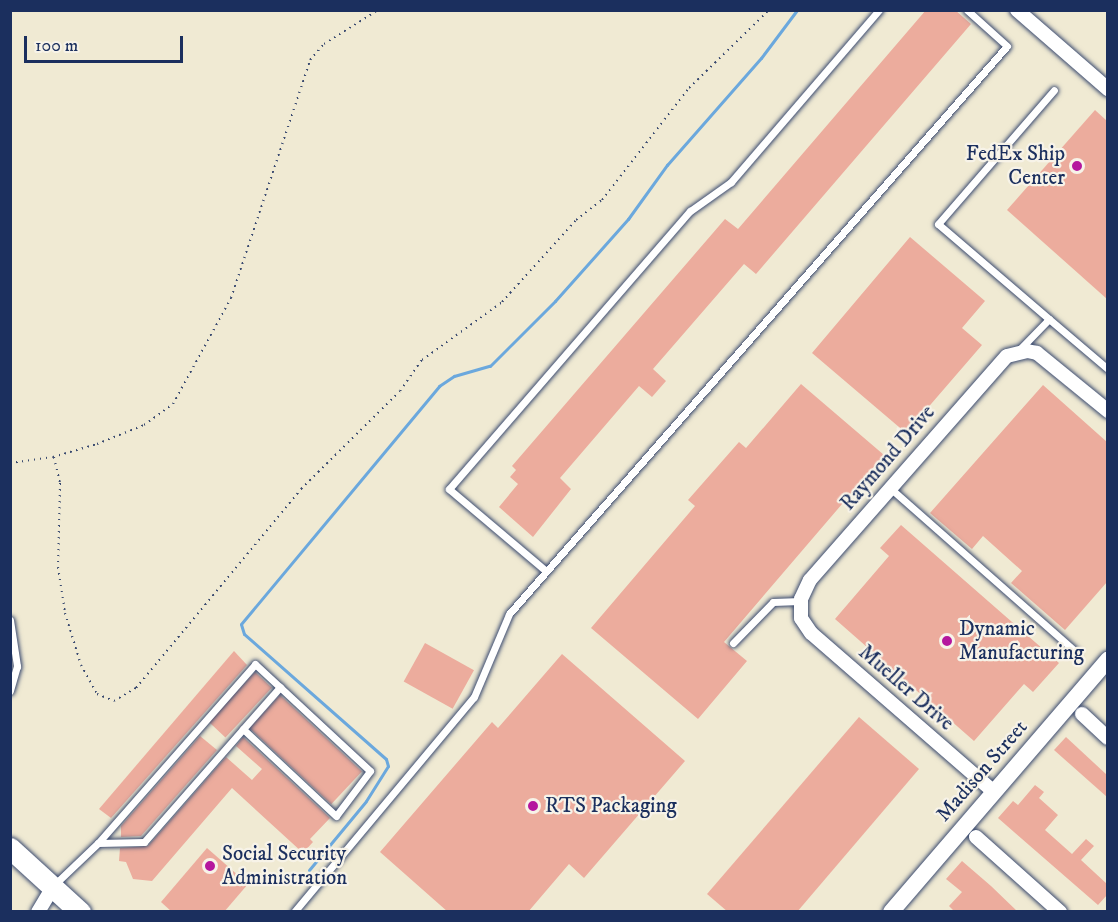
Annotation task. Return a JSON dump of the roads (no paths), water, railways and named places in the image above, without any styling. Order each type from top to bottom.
[{"type":"main road","points":[[10,848],[80,912]]},
{"type":"street","points":[[1017,10],[1107,89]]},
{"type":"street","points":[[1022,352],[1055,365],[1107,411]]},
{"type":"street","name":"Raymond Drive","points":[[800,606],[810,580],[998,362],[1022,352]]},
{"type":"street","name":"Mueller Drive","points":[[800,606],[811,633],[993,792]]},
{"type":"street","name":"Madison Street","points":[[891,912],[1107,660]]},
{"type":"street","points":[[1082,714],[1107,738]]},
{"type":"street","points":[[976,837],[1060,912]]},
{"type":"street","points":[[38,912],[53,887]]},
{"type":"lane","points":[[546,571],[450,489],[690,211],[731,182],[879,10]]},
{"type":"lane","points":[[294,912],[474,697],[509,614],[1007,46],[967,10]]},
{"type":"lane","points":[[1054,90],[938,224],[1107,369]]},
{"type":"lane","points":[[1022,352],[1049,319]]},
{"type":"lane","points":[[890,488],[1076,652]]},
{"type":"lane","points":[[733,643],[773,602],[800,606]]},
{"type":"lane","points":[[10,620],[17,666],[10,691]]},
{"type":"lane","points":[[53,887],[98,843],[255,664],[370,771],[336,816],[243,729]]},
{"type":"lane","points":[[98,843],[144,842],[280,687]]},
{"type":"waterway","points":[[309,870],[366,801],[388,766],[386,759],[244,634],[241,624],[439,386],[454,376],[490,366],[555,301],[628,219],[667,165],[761,58],[797,10]]},
{"type":"place","name":"FedEx Ship Center","points":[[1077,166]]},
{"type":"place","name":"Dynamic Manufacturing","points":[[947,641]]},
{"type":"place","name":"RTS Packaging","points":[[533,806]]},
{"type":"place","name":"Social Security Administration","points":[[210,866]]}]
